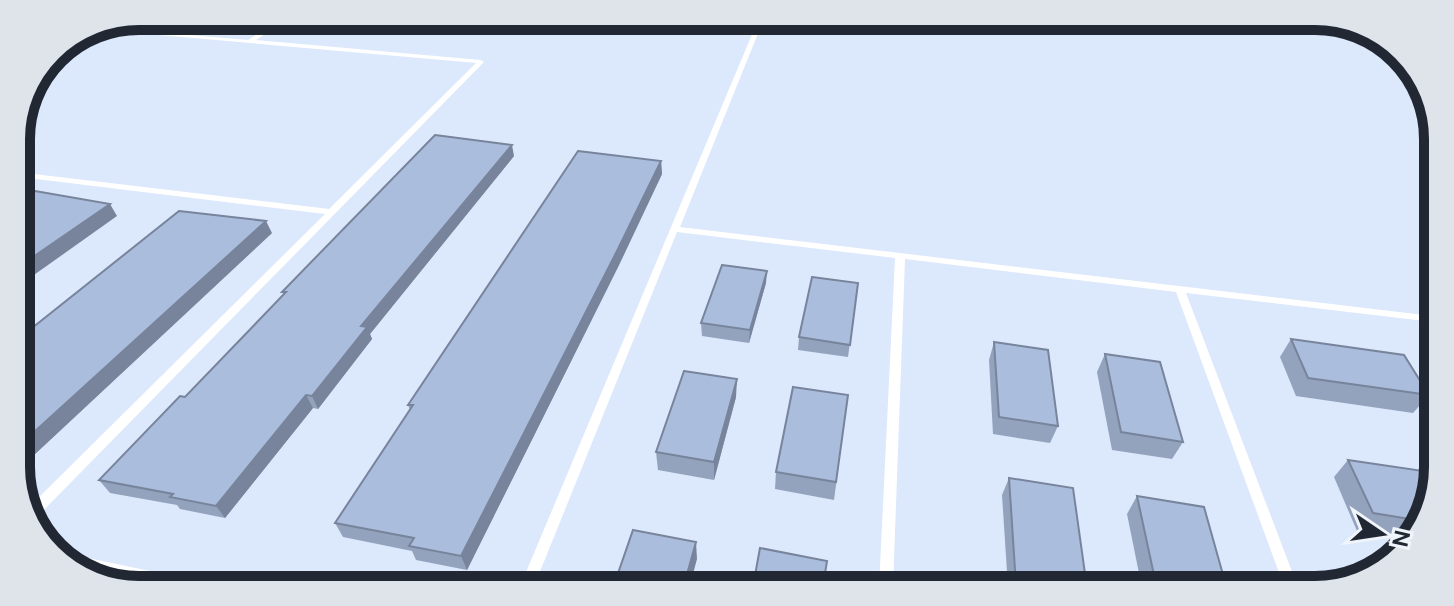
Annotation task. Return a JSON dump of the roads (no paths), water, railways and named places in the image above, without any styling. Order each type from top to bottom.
[{"type":"lane","points":[[248,42],[267,30]]},
{"type":"lane","points":[[531,576],[756,30]]},
{"type":"lane","points":[[38,507],[481,62],[126,31]]},
{"type":"lane","points":[[30,175],[331,212]]},
{"type":"lane","points":[[30,179],[35,176]]},
{"type":"lane","points":[[674,229],[1424,318]]},
{"type":"lane","points":[[886,576],[900,256]]},
{"type":"lane","points":[[1180,289],[1287,576]]},
{"type":"lane","points":[[90,564],[145,576]]}]
